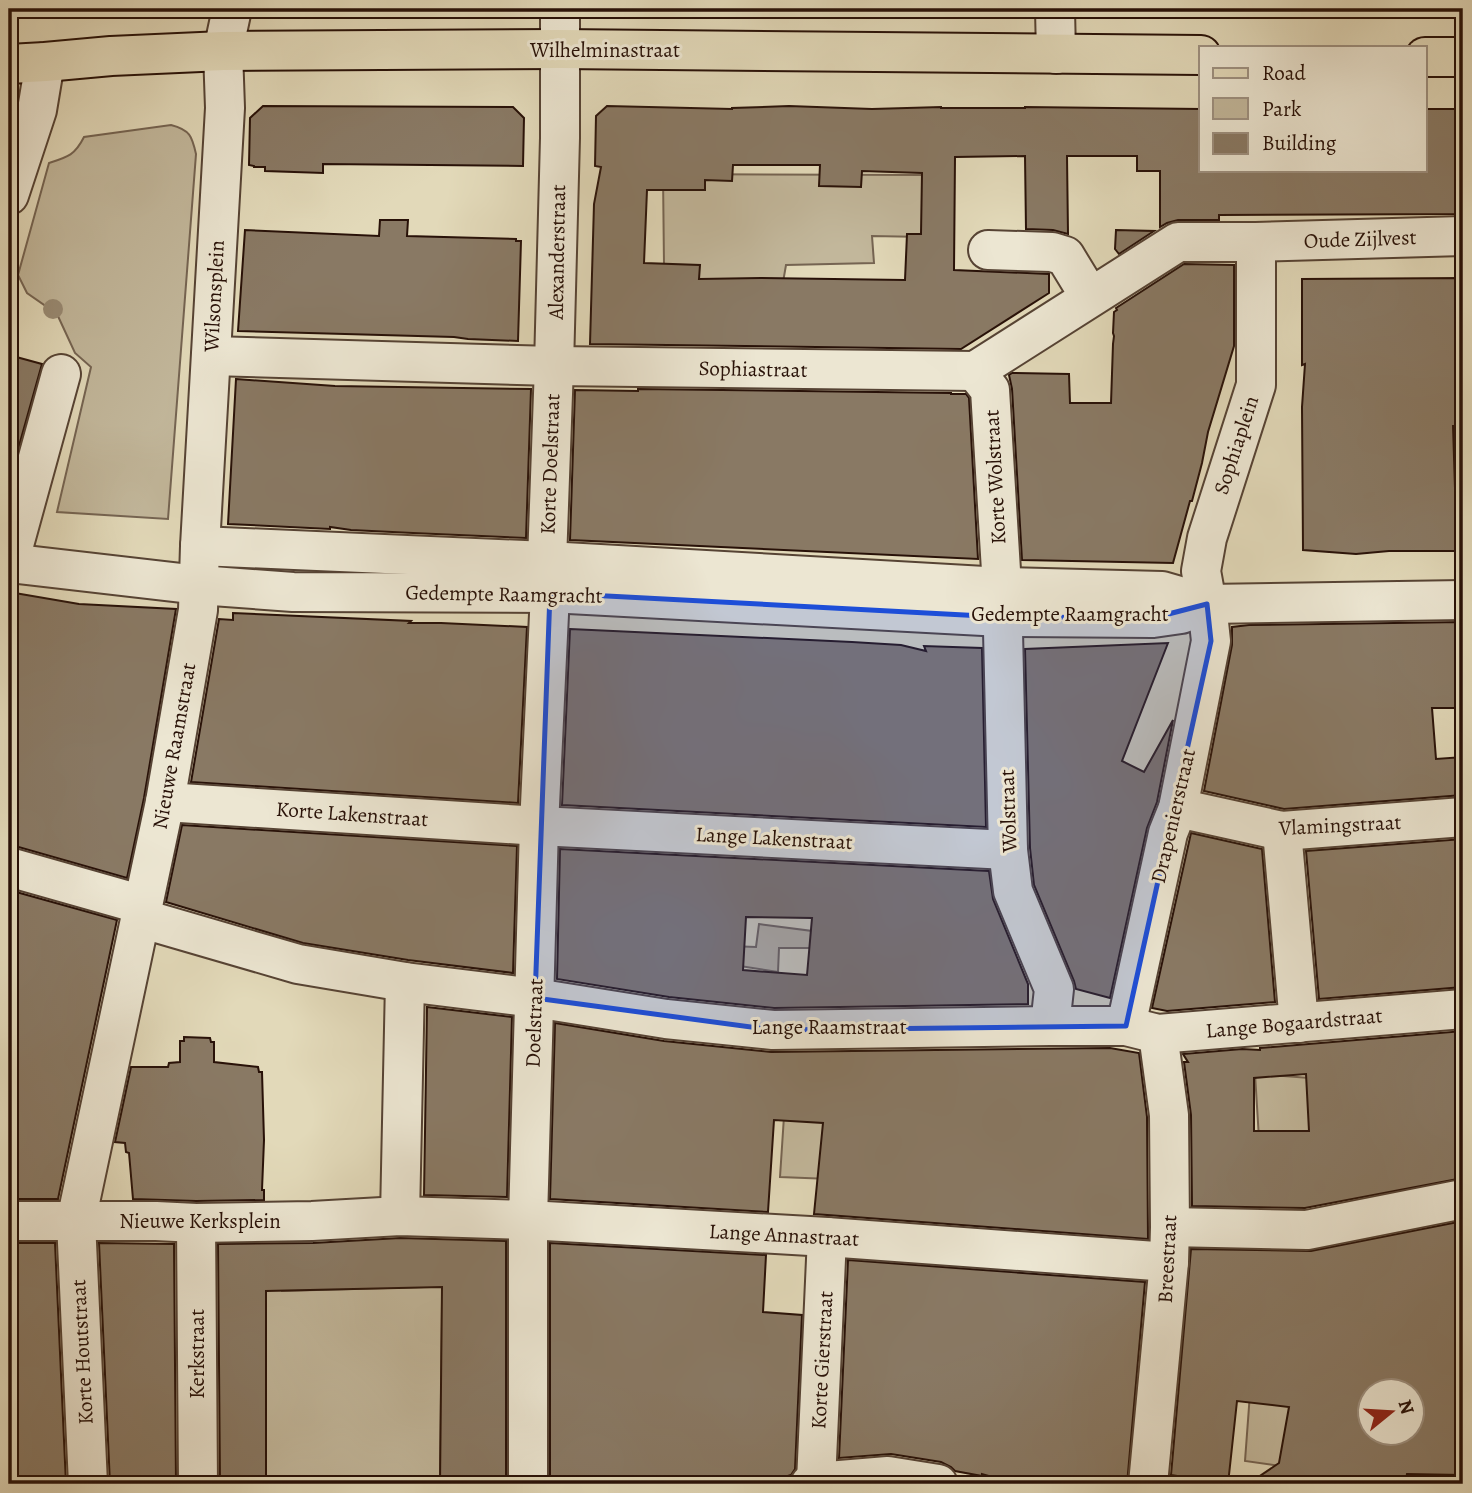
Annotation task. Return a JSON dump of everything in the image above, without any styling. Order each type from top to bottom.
[{"type":"main road","name":"Wilhelminastraat","points":[[27,63],[223,51],[560,49],[1199,55]]},
{"type":"main road","points":[[1426,57],[1463,57]]},
{"type":"street","name":"Wilsonsplein","points":[[199,585],[225,108],[223,51],[232,9]]},
{"type":"street","points":[[560,9],[560,49]]},
{"type":"street","points":[[1055,9],[1056,54]]},
{"type":"street","name":"Alexanderstraat","points":[[554,366],[560,49]]},
{"type":"street","points":[[9,195],[37,110],[27,63]]},
{"type":"street","name":"Oude Zijlvest","points":[[1256,242],[1463,236]]},
{"type":"street","points":[[975,371],[1178,242],[1256,242]]},
{"type":"street","name":"Sophiaplein","points":[[1207,604],[1201,571],[1207,538],[1256,385],[1256,242]]},
{"type":"street","points":[[988,250],[1052,252],[1065,256],[1090,297]]},
{"type":"street","name":"Sophiastraat","points":[[211,356],[554,366],[975,371]]},
{"type":"street","name":"Korte Doelstraat","points":[[548,577],[554,366]]},
{"type":"street","name":"Korte Wolstraat","points":[[975,371],[990,390],[1002,602]]},
{"type":"street","points":[[9,563],[61,374]]},
{"type":"street","name":"Gedempte Raamgracht","points":[[200,546],[548,577],[1002,602],[1153,618],[1181,614],[1207,604],[1463,600]]},
{"type":"street","name":"Gedempte Raamgracht","points":[[9,563],[199,585],[293,592],[548,577]]},
{"type":"street","name":"Doelstraat","points":[[527,1484],[528,1220],[548,577]]},
{"type":"street","name":"Nieuwe Raamstraat","points":[[141,912],[165,802],[198,610],[199,585]]},
{"type":"street","name":"Wolstraat","points":[[1002,602],[1008,850],[1013,891],[1054,989],[1050,1026]]},
{"type":"street","name":"Drapenierstraat","points":[[1142,1030],[1168,833],[1178,808],[1211,641],[1207,604]]},
{"type":"street","name":"Korte Lakenstraat","points":[[165,802],[539,826]]},
{"type":"street","name":"Vlamingstraat","points":[[1178,808],[1282,831],[1463,817]]},
{"type":"street","name":"Lange Lakenstraat","points":[[539,826],[1008,850]]},
{"type":"street","points":[[1282,831],[1299,1023]]},
{"type":"street","points":[[9,867],[298,964],[405,982],[535,998]]},
{"type":"street","points":[[76,1221],[141,912]]},
{"type":"street","points":[[400,1216],[405,982]]},
{"type":"street","name":"Lange Raamstraat","points":[[535,998],[666,1020],[773,1030],[1050,1026],[1142,1030]]},
{"type":"street","name":"Lange Bogaardstraat","points":[[1142,1030],[1299,1023],[1463,1009]]},
{"type":"street","name":"Breestraat","points":[[1142,1030],[1169,1115],[1170,1245],[1149,1480]]},
{"type":"street","name":"Lange Annastraat","points":[[400,1216],[528,1220],[827,1237],[1170,1245],[1307,1230],[1463,1199]]},
{"type":"street","name":"Nieuwe Kerksplein","points":[[9,1221],[156,1220],[196,1223],[400,1216]]},
{"type":"street","name":"Korte Houtstraat","points":[[76,1221],[88,1484]]},
{"type":"street","name":"Kerkstraat","points":[[196,1223],[198,1484]]},
{"type":"street","name":"Korte Gierstraat","points":[[813,1483],[827,1237]]},
{"type":"street","points":[[813,1483],[888,1476],[938,1484]]},
{"type":"highlighted area","points":[[550,593],[1002,617],[1153,618],[1207,604],[1211,641],[1126,1026],[773,1030],[535,998]]},
{"type":"green space","points":[[171,125],[189,135],[196,154],[168,519],[57,512],[91,367],[75,353],[57,314],[27,293],[18,275],[49,163],[70,154],[84,137]]},
{"type":"green space","points":[[663,174],[924,175],[925,237],[872,236],[874,263],[786,265],[782,288],[694,287],[664,265]]},
{"type":"green space","points":[[759,924],[812,931],[813,948],[779,948],[778,972],[637,950],[756,947]]},
{"type":"green space","points":[[1255,1074],[1310,1078],[1384,1127],[1463,1118],[1463,1164],[1352,1186],[1261,1171]]},
{"type":"green space","points":[[785,1101],[835,1118],[830,1179],[780,1177]]},
{"type":"green space","points":[[450,1257],[442,1302],[440,1484],[266,1484],[264,1263],[281,1262],[282,1291],[423,1287]]},
{"type":"green space","points":[[1250,1393],[1304,1396],[1295,1468],[1245,1461]]},
{"type":"green space","points":[[1429,1425],[1463,1435],[1463,1484],[1419,1483]]},
{"type":"building","points":[[263,106],[513,107],[524,118],[523,166],[323,164],[323,173],[265,171],[265,167],[249,165],[250,118]]},
{"type":"building","points":[[607,106],[732,109],[789,106],[872,109],[1025,107],[1199,109],[1199,172],[1426,172],[1426,109],[1463,109],[1463,214],[1219,215],[1219,220],[1178,220],[1160,227],[1160,171],[1137,171],[1137,156],[1067,156],[1068,234],[1053,230],[1026,229],[1025,156],[955,157],[954,270],[1049,274],[1049,293],[961,349],[590,344],[594,204],[601,167],[595,166],[596,116]],"holes":[[[733,165],[820,165],[819,186],[861,187],[862,171],[922,173],[921,234],[907,234],[905,280],[699,279],[700,265],[644,263],[647,190],[705,190],[705,180],[732,181]]]},
{"type":"building","points":[[380,220],[408,220],[407,236],[521,241],[518,341],[238,331],[245,230],[379,236]]},
{"type":"building","points":[[1116,230],[1154,231],[1119,254],[1115,249]]},
{"type":"building","points":[[1184,264],[1234,265],[1234,346],[1173,563],[1022,560],[1009,375],[1069,374],[1070,403],[1111,403],[1116,308]]},
{"type":"building","points":[[1463,278],[1463,426],[1453,426],[1455,488],[1463,488],[1463,551],[1356,554],[1303,550],[1302,407],[1305,364],[1302,365],[1302,279]]},
{"type":"building","points":[[9,355],[42,364],[15,460],[9,459]]},
{"type":"building","points":[[236,379],[335,386],[531,389],[526,538],[228,524]]},
{"type":"building","points":[[575,390],[966,394],[969,398],[978,559],[570,540]]},
{"type":"building","points":[[9,592],[79,604],[176,609],[144,798],[127,878],[9,846]]},
{"type":"building","points":[[233,613],[527,627],[518,803],[191,782],[219,619],[233,620]]},
{"type":"building","points":[[1463,622],[1459,708],[1432,708],[1436,759],[1463,757],[1463,795],[1284,809],[1204,791],[1232,645],[1232,627]]},
{"type":"building","points":[[570,629],[901,645],[926,651],[924,646],[982,648],[986,827],[562,805]]},
{"type":"building","points":[[1168,643],[1122,761],[1144,772],[1173,720],[1157,802],[1147,828],[1110,998],[1076,989],[1034,885],[1030,848],[1025,649]]},
{"type":"building","points":[[182,825],[517,846],[513,973],[303,943],[166,902]]},
{"type":"building","points":[[1191,833],[1262,849],[1275,1002],[1167,1011],[1152,1008]]},
{"type":"building","points":[[1463,839],[1463,987],[1319,999],[1306,851]]},
{"type":"building","points":[[560,849],[989,871],[993,899],[1028,984],[1028,1004],[774,1008],[669,997],[557,979]],"holes":[[[746,917],[812,918],[807,975],[743,970]]]},
{"type":"building","points":[[9,890],[117,920],[58,1199],[9,1199]]},
{"type":"building","points":[[427,1007],[512,1017],[507,1197],[424,1195]]},
{"type":"building","points":[[555,1023],[664,1041],[771,1052],[1110,1048],[1139,1053],[1147,1117],[1148,1239],[814,1214],[823,1123],[774,1120],[768,1212],[550,1199]]},
{"type":"building","points":[[1463,1031],[1463,1178],[1305,1208],[1192,1206],[1191,1115],[1184,1062],[1188,1062],[1183,1054]],"holes":[[[1306,1074],[1309,1131],[1254,1131],[1254,1078]]]},
{"type":"building","points":[[184,1037],[210,1038],[211,1042],[214,1042],[214,1062],[258,1067],[259,1072],[262,1072],[264,1200],[133,1199],[129,1153],[126,1152],[125,1143],[115,1142],[131,1067],[168,1067],[169,1063],[180,1062],[180,1041],[184,1041]]},
{"type":"building","points":[[1463,1221],[1463,1475],[1407,1474],[1405,1484],[1248,1484],[1279,1463],[1289,1407],[1237,1401],[1228,1484],[1171,1475],[1191,1249],[1311,1251]]},
{"type":"building","points":[[400,1238],[506,1241],[506,1484],[440,1484],[442,1287],[266,1291],[266,1484],[220,1484],[218,1244],[313,1243]]},
{"type":"building","points":[[9,1243],[55,1243],[66,1484],[9,1484]]},
{"type":"building","points":[[99,1243],[174,1244],[176,1484],[110,1484]]},
{"type":"building","points":[[550,1243],[766,1255],[763,1312],[802,1315],[795,1469],[791,1475],[761,1484],[550,1484]]},
{"type":"building","points":[[848,1260],[1145,1282],[1127,1484],[1017,1484],[982,1474],[955,1471],[941,1462],[891,1454],[839,1458]]}]
